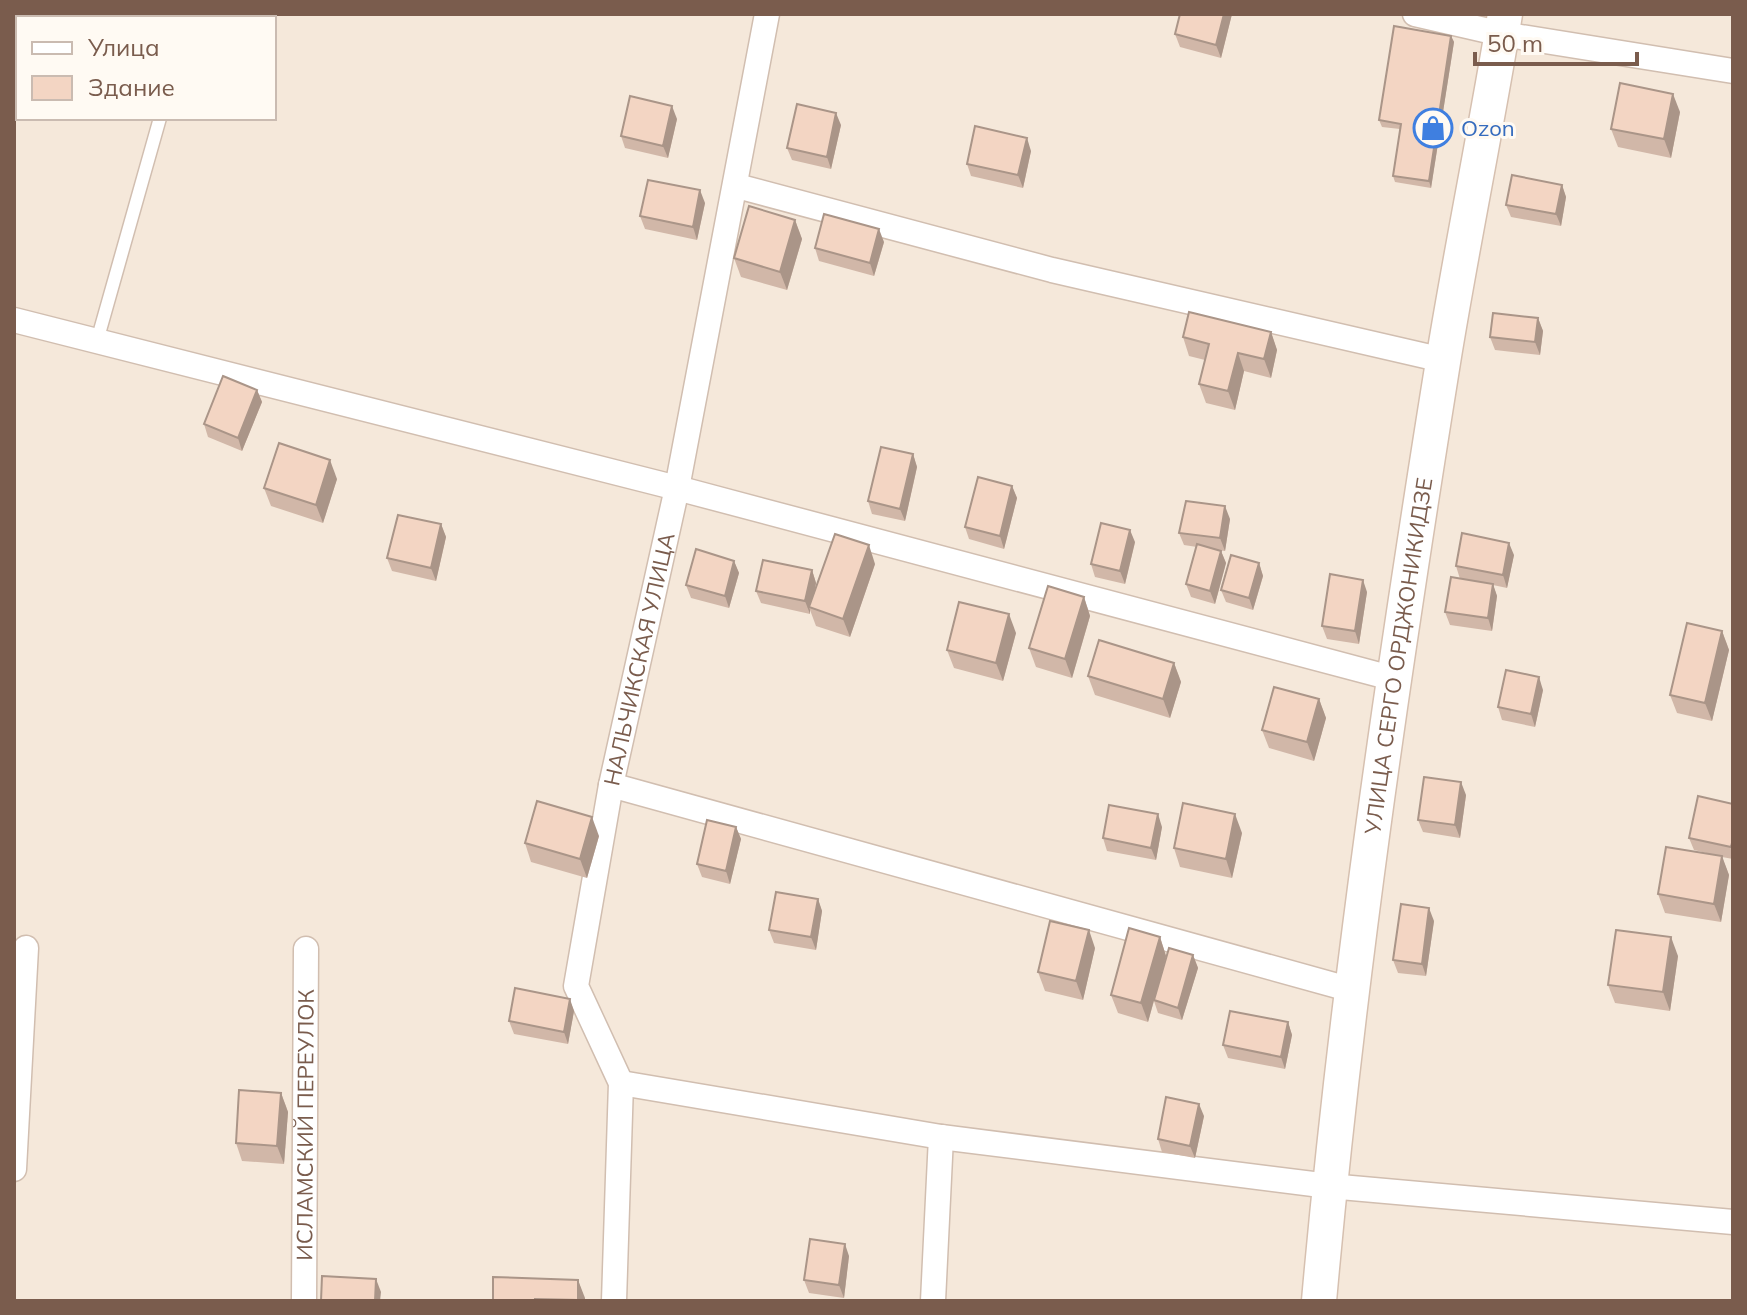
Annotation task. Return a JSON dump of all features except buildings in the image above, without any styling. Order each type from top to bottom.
[{"type":"street","name":"НАЛЬЧИКСКАЯ УЛИЦА","points":[[614,1301],[621,1083],[576,986],[611,785],[677,488],[737,186],[767,14]]},
{"type":"street","points":[[1415,14],[1503,24],[1733,71]]},
{"type":"street","name":"УЛИЦА СЕРГО ОРДЖОНИКИДЗЕ","points":[[1319,1301],[1352,990],[1395,679],[1443,360],[1503,24]]},
{"type":"street","points":[[737,186],[1052,270],[1443,360]]},
{"type":"street","points":[[14,320],[677,488],[1395,679]]},
{"type":"street","points":[[611,785],[1352,990]]},
{"type":"street","points":[[14,1169],[26,948]]},
{"type":"street","name":"ИСЛАМСКИЙ ПЕРЕУЛОК","points":[[304,1301],[306,949]]},
{"type":"street","points":[[621,1083],[941,1137],[1329,1186],[1732,1215]]},
{"type":"street","points":[[933,1301],[941,1137]]},
{"type":"lane","points":[[97,341],[159,120]]},
{"type":"shaded area","points":[[14,14],[1733,14],[1733,1301],[14,1301]]},
{"type":"place","name":"Ozon","points":[[1433,128]]}]
